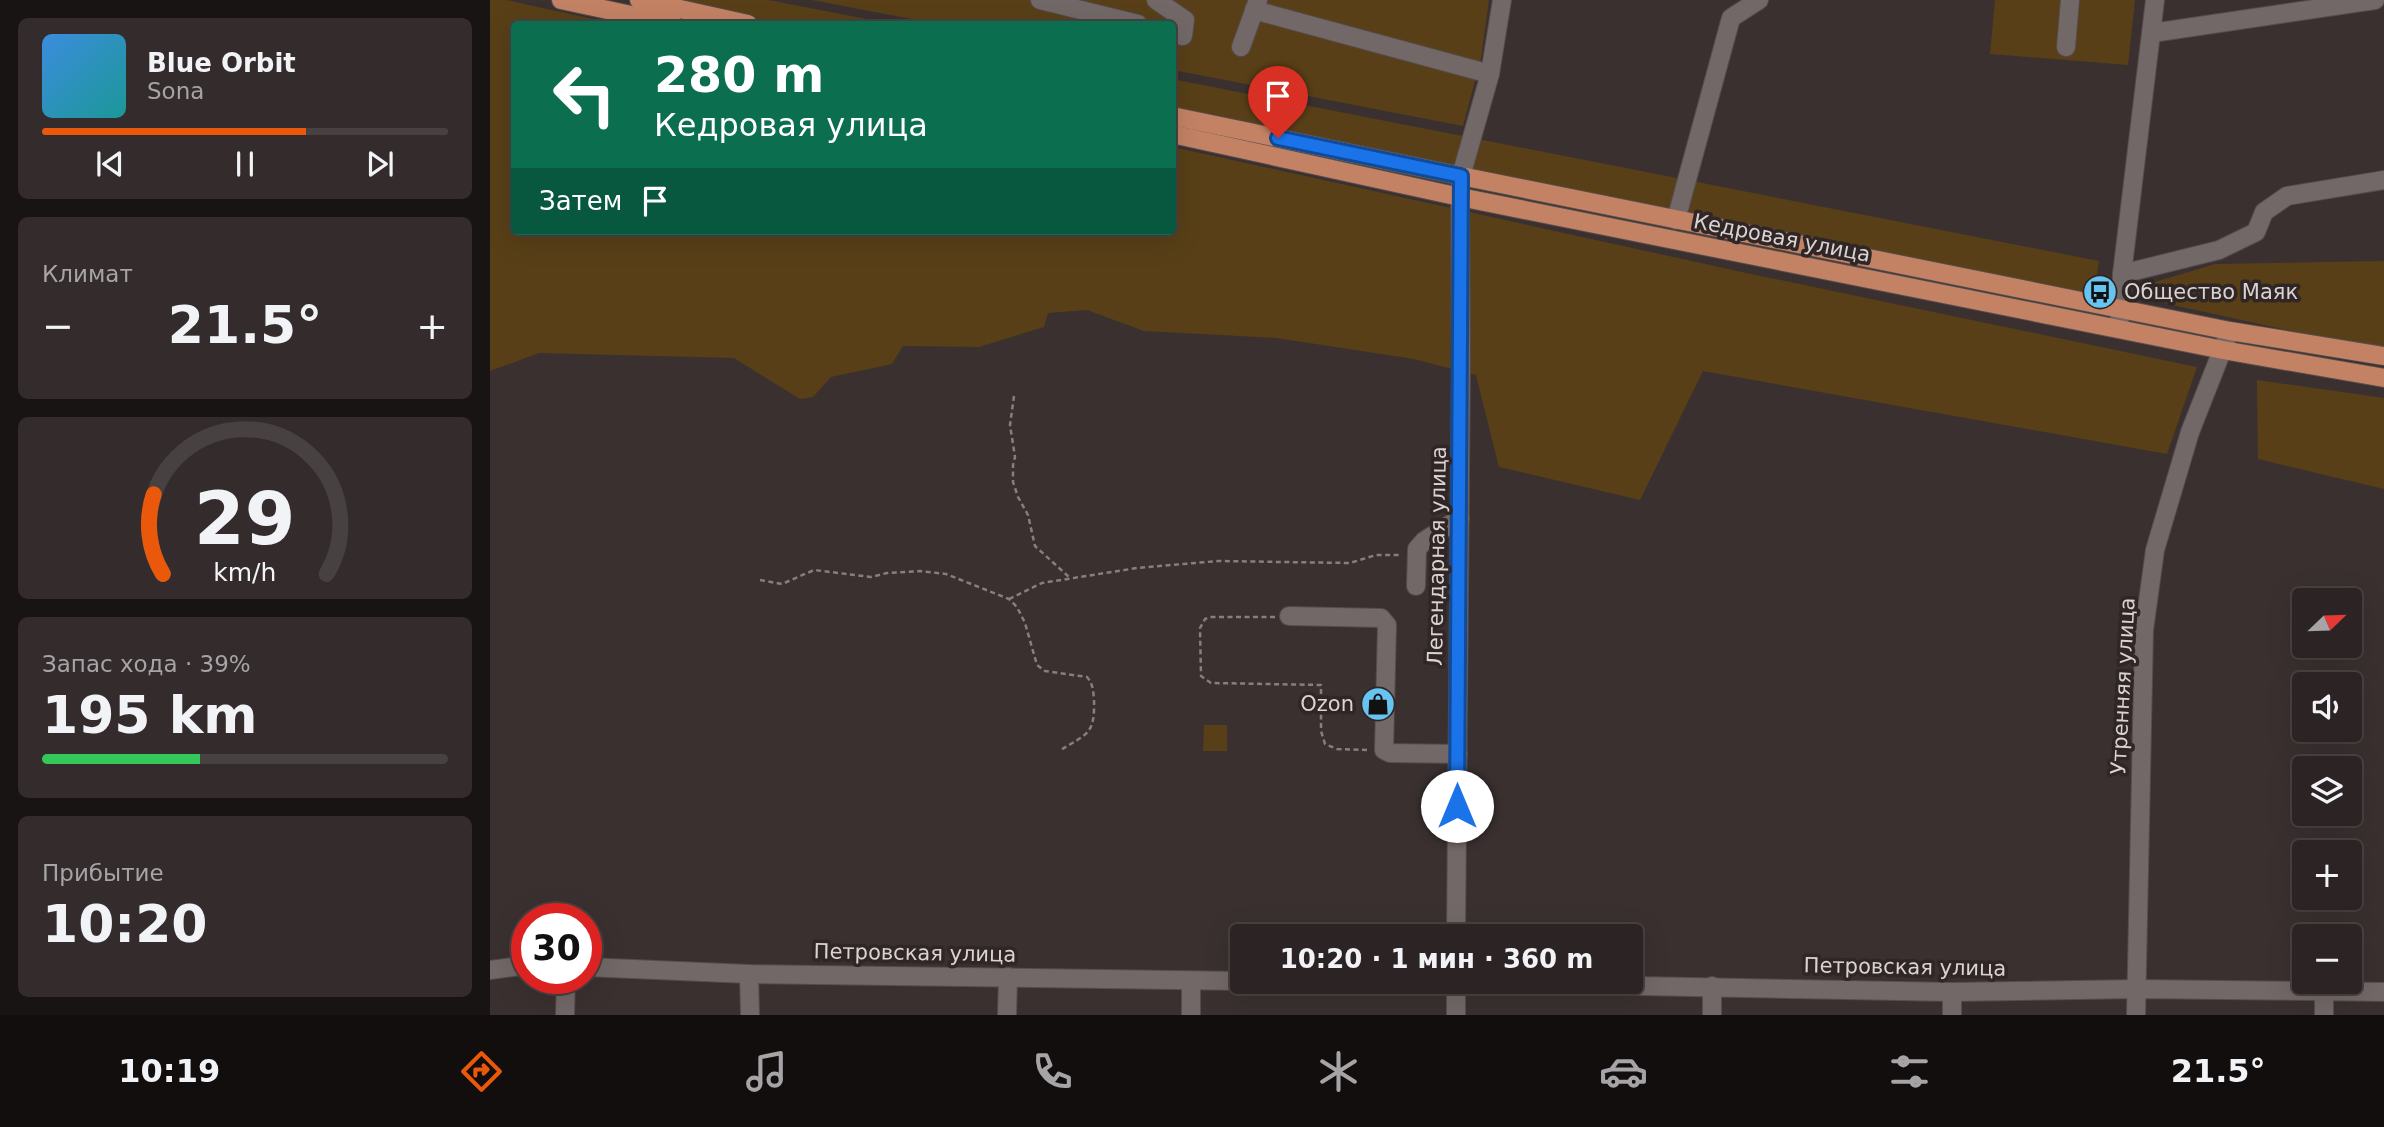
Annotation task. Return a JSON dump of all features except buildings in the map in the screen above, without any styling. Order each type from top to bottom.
[{"type":"main road","points":[[561,0],[659,21]]},
{"type":"main road","points":[[639,0],[734,21]]},
{"type":"main road","name":"Кедровая улица","points":[[1176,117],[2230,331],[2384,356]]},
{"type":"main road","name":"Кедровая улица","points":[[1176,135],[1460,197],[2223,350],[2384,379]]},
{"type":"street","points":[[1040,0],[1126,21]]},
{"type":"street","points":[[1156,0],[1185,20],[1183,36],[1176,34]]},
{"type":"street","name":"Легендарная улица","points":[[1456,924],[1461,176],[1490,74],[1502,0]]},
{"type":"street","points":[[1676,220],[1731,18],[1759,0]]},
{"type":"street","points":[[2066,47],[2070,0]]},
{"type":"street","points":[[2119,329],[2122,274],[2155,0]]},
{"type":"street","points":[[2152,33],[2375,0]]},
{"type":"street","points":[[1241,47],[1256,5],[1490,74]]},
{"type":"street","points":[[2122,274],[2219,250],[2256,232],[2264,212],[2287,196],[2384,180]]},
{"type":"street","name":"Утренняя улица","points":[[2136,1015],[2146,617],[2155,550],[2190,432],[2230,331]]},
{"type":"street","points":[[1416,586],[1417,549],[1424,541],[1460,518]]},
{"type":"street","points":[[1289,617],[1384,620],[1387,625],[1384,750],[1390,753],[1458,754]]},
{"type":"street","points":[[490,970],[511,967]]},
{"type":"street","name":"Петровская улица","points":[[602,968],[749,974],[1230,981]]},
{"type":"street","points":[[749,974],[750,1015]]},
{"type":"street","points":[[1007,1015],[1008,976]]},
{"type":"street","points":[[1191,981],[1191,1015]]},
{"type":"street","name":"Петровская улица","points":[[1643,985],[1952,992],[2136,989],[2292,991]]},
{"type":"street","points":[[1712,986],[1712,1015]]},
{"type":"street","points":[[1952,992],[1952,1015]]},
{"type":"street","name":"Петровская улица","points":[[2362,992],[2384,992]]},
{"type":"street","points":[[565,1015],[566,994]]},
{"type":"street","points":[[1456,994],[1456,1015]]},
{"type":"street","points":[[2324,994],[2324,1015]]},
{"type":"path","points":[[1014,396],[1010,425],[1015,457],[1013,482],[1017,498],[1028,514],[1035,545],[1070,578]]},
{"type":"path","points":[[1009,599],[1042,583],[1137,568],[1218,561],[1350,563],[1376,555],[1401,555],[1417,549]]},
{"type":"path","points":[[760,580],[782,584],[814,570],[871,577],[920,571],[946,574],[1009,599],[1017,607],[1025,623],[1037,665],[1045,671],[1087,677],[1091,682],[1095,720],[1087,734],[1059,751]]},
{"type":"path","points":[[1289,617],[1205,619],[1200,628],[1201,676],[1211,683],[1321,685],[1321,731],[1325,744],[1337,749],[1384,750]]},
{"type":"shaded area","points":[[490,0],[506,0],[603,21],[511,21],[511,235],[1176,235],[1176,148],[1737,271],[2197,367],[2167,454],[1703,371],[1640,500],[1499,467],[1476,375],[1414,359],[1276,338],[1144,331],[1087,310],[1048,313],[1044,327],[979,347],[903,346],[892,364],[831,377],[813,397],[800,399],[734,358],[539,353],[490,371]]},
{"type":"shaded area","points":[[657,0],[768,0],[877,21],[757,21]]},
{"type":"shaded area","points":[[812,0],[1489,0],[1481,58],[1463,126],[1176,71],[1176,21],[922,21]]},
{"type":"shaded area","points":[[1995,0],[2135,0],[2128,65],[1990,54]]},
{"type":"shaded area","points":[[1176,80],[2099,261],[2093,300],[1176,112]]},
{"type":"shaded area","points":[[2384,261],[2384,347],[2342,342],[2150,300],[2145,285],[2215,264]]},
{"type":"shaded area","points":[[2257,380],[2384,398],[2384,489],[2258,459]]},
{"type":"shaded area","points":[[1204,725],[1227,725],[1227,751],[1203,751]]},
{"type":"place","name":"Общество Маяк","points":[[2100,292]]},
{"type":"place","name":"Ozon","points":[[1378,704]]},
{"type":"route","points":[[1278,138],[1461,176],[1457,806]]}]
